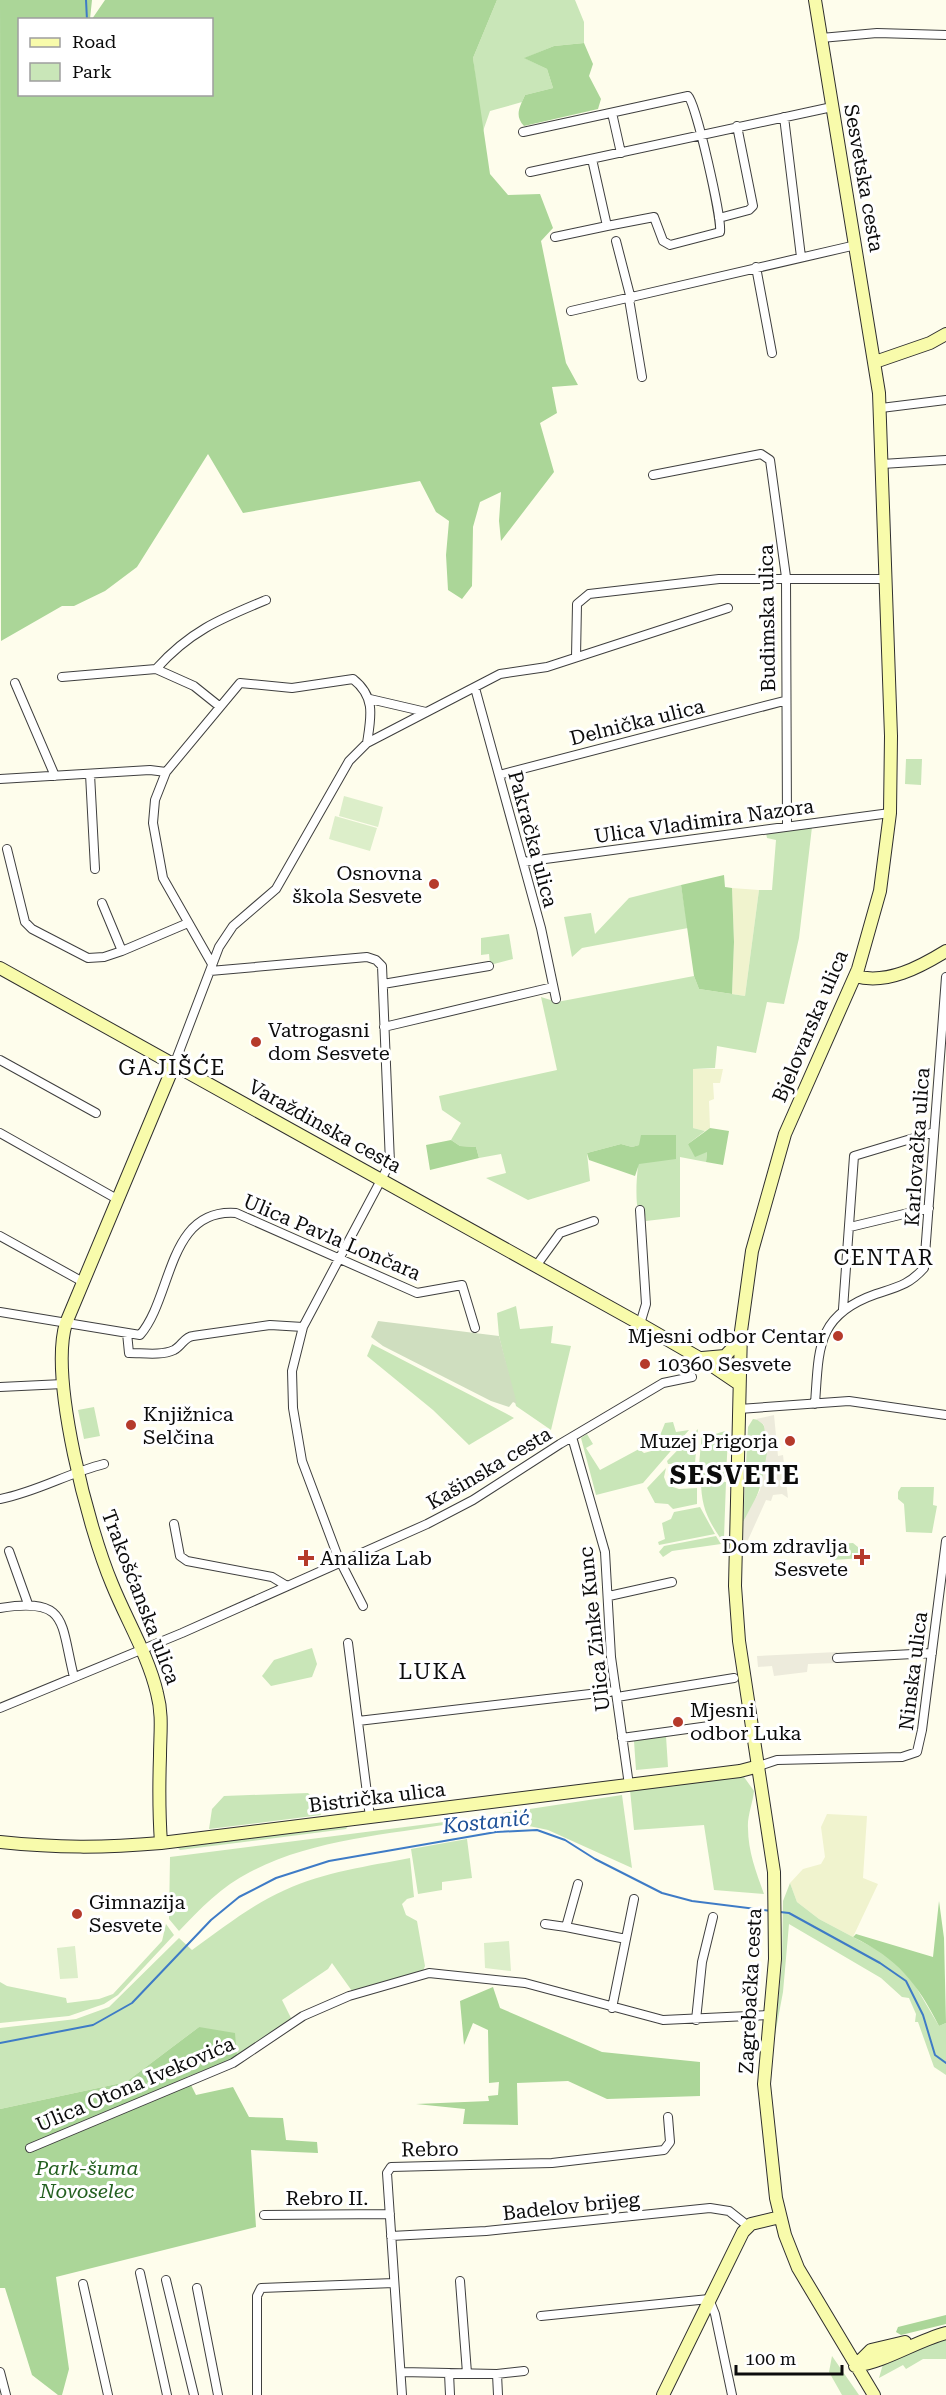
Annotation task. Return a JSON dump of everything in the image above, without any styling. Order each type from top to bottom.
[{"type":"main road","name":"Sesvetska cesta","points":[[815,0],[875,362]]},
{"type":"main road","points":[[875,362],[930,343],[946,334]]},
{"type":"main road","name":"Bjelovarska ulica","points":[[739,1409],[741,1339],[752,1251],[777,1159],[792,1118],[855,976],[880,891],[890,813],[891,745],[881,579],[881,408],[875,362]]},
{"type":"main road","points":[[855,976],[874,978],[905,972],[945,954]]},
{"type":"main road","name":"Varaždinska cesta","points":[[0,968],[537,1266],[700,1358],[739,1384]]},
{"type":"main road","name":"Trakošćanska ulica","points":[[161,1843],[162,1720],[154,1681],[103,1562],[78,1470],[63,1384],[61,1352],[66,1323],[174,1065]]},
{"type":"main road","points":[[700,1358],[725,1356],[732,1352],[741,1339]]},
{"type":"main road","name":"Zagrebačka cesta","points":[[739,1409],[735,1566],[739,1641],[773,1854],[776,1902],[775,1959],[764,2084],[774,2184],[780,2217],[798,2268],[874,2395]]},
{"type":"main road","name":"Bistrička ulica","points":[[0,1842],[39,1847],[95,1849],[161,1843],[740,1771],[759,1766]]},
{"type":"main road","points":[[663,2395],[709,2299],[748,2226],[780,2217]]},
{"type":"main road","points":[[855,2366],[878,2354],[946,2333]]},
{"type":"main road","points":[[843,2345],[878,2354]]},
{"type":"main road","points":[[874,2395],[874,2372],[878,2354]]},
{"type":"street","points":[[821,38],[877,33],[946,35]]},
{"type":"street","points":[[523,132],[688,96],[693,102],[721,228],[718,234],[670,245],[663,241],[654,217],[555,237]]},
{"type":"street","points":[[530,172],[832,107]]},
{"type":"street","points":[[612,113],[621,153]]},
{"type":"street","points":[[784,117],[801,257]]},
{"type":"street","points":[[719,218],[749,210],[753,206],[737,126]]},
{"type":"street","points":[[592,159],[607,226]]},
{"type":"street","points":[[616,241],[630,299],[642,377]]},
{"type":"street","points":[[571,311],[856,245]]},
{"type":"street","points":[[756,267],[772,353]]},
{"type":"street","points":[[881,408],[946,400]]},
{"type":"street","name":"Budimska ulica","points":[[653,475],[761,454],[769,458],[783,537],[786,577],[784,701],[787,825]]},
{"type":"street","points":[[882,464],[946,460]]},
{"type":"street","points":[[576,657],[577,604],[589,594],[719,579],[786,577],[881,579]]},
{"type":"street","points":[[156,669],[169,655],[208,624],[266,600]]},
{"type":"street","points":[[174,1065],[219,947],[233,926],[276,889],[349,761],[367,743],[500,674],[547,667],[728,608]]},
{"type":"street","points":[[62,677],[156,669],[194,686],[219,706]]},
{"type":"street","points":[[211,968],[163,878],[153,823],[155,800],[166,772],[240,683],[292,688],[353,679],[370,699],[371,720],[367,743]]},
{"type":"street","points":[[15,684],[55,776]]},
{"type":"street","name":"Pakračka ulica","points":[[475,688],[523,862],[556,999]]},
{"type":"street","points":[[370,699],[426,712]]},
{"type":"street","name":"Delnička ulica","points":[[499,774],[784,701]]},
{"type":"street","points":[[0,779],[150,770],[166,772]]},
{"type":"street","points":[[90,774],[95,869]]},
{"type":"street","name":"Ulica Vladimira Nazora","points":[[523,862],[890,813]]},
{"type":"street","points":[[7,849],[22,914],[32,929],[88,958],[104,957],[122,951],[188,923]]},
{"type":"street","points":[[102,903],[122,951]]},
{"type":"street","points":[[211,968],[367,957],[380,964],[392,1155],[383,1181],[303,1327],[292,1371],[294,1418],[302,1461],[340,1562],[363,1606]]},
{"type":"street","points":[[383,984],[489,966]]},
{"type":"street","name":"Karlovačka ulica","points":[[843,1309],[912,1282],[924,1268],[946,978]]},
{"type":"street","points":[[384,1027],[553,987]]},
{"type":"street","points":[[0,1060],[96,1113]]},
{"type":"street","points":[[815,1404],[822,1339],[843,1309],[854,1156],[934,1132]]},
{"type":"street","points":[[0,1133],[117,1199]]},
{"type":"street","points":[[850,1227],[929,1208]]},
{"type":"street","points":[[640,1210],[646,1304],[640,1324]]},
{"type":"street","name":"Ulica Pavla Lončara","points":[[127,1333],[142,1334],[186,1236],[208,1216],[236,1213],[417,1293],[462,1285],[475,1328]]},
{"type":"street","points":[[537,1266],[560,1233],[594,1221]]},
{"type":"street","points":[[0,1236],[83,1282]]},
{"type":"street","points":[[0,1312],[127,1333],[129,1353],[164,1353],[176,1349],[187,1337],[193,1336],[279,1325],[303,1327]]},
{"type":"street","name":"Kašinska cesta","points":[[0,1708],[286,1586],[474,1500],[572,1437],[663,1383],[692,1377]]},
{"type":"street","points":[[0,1387],[63,1384]]},
{"type":"street","points":[[739,1409],[849,1401],[946,1415]]},
{"type":"street","name":"Ulica Zinke Kunc","points":[[572,1437],[605,1552],[611,1649],[629,1785]]},
{"type":"street","points":[[0,1499],[38,1489],[78,1470],[104,1464]]},
{"type":"street","points":[[174,1524],[180,1556],[187,1561],[272,1576],[286,1586]]},
{"type":"street","name":"Ninska ulica","points":[[759,1766],[777,1760],[914,1755],[920,1744],[946,1541]]},
{"type":"street","points":[[9,1551],[28,1604]]},
{"type":"street","points":[[609,1596],[672,1582]]},
{"type":"street","points":[[0,1608],[28,1604],[45,1607],[56,1613],[62,1624],[74,1677]]},
{"type":"street","points":[[348,1643],[370,1817]]},
{"type":"street","points":[[837,1658],[932,1653]]},
{"type":"street","points":[[358,1721],[616,1694],[734,1677]]},
{"type":"street","points":[[622,1738],[709,1726]]},
{"type":"street","points":[[566,1928],[578,1884]]},
{"type":"street","points":[[612,2008],[634,1899]]},
{"type":"street","points":[[696,2020],[702,1962],[712,1917]]},
{"type":"street","points":[[545,1924],[626,1939]]},
{"type":"street","name":"Ulica Otona Ivekovića","points":[[30,2148],[233,2063],[303,2016],[349,1996],[429,1973],[525,1983],[663,2020],[769,2015]]},
{"type":"street","name":"Rebro","points":[[402,2395],[387,2173],[393,2165],[552,2163],[664,2150],[670,2142],[668,2117]]},
{"type":"street","name":"Badelov brijeg","points":[[392,2236],[486,2231],[711,2208],[729,2211],[748,2226]]},
{"type":"street","name":"Rebro II.","points":[[264,2215],[390,2214]]},
{"type":"street","points":[[140,2273],[167,2395]]},
{"type":"street","points":[[166,2280],[194,2395]]},
{"type":"street","points":[[460,2281],[467,2373]]},
{"type":"street","points":[[258,2395],[257,2296],[261,2288],[394,2283]]},
{"type":"street","points":[[82,2284],[108,2395]]},
{"type":"street","points":[[197,2288],[218,2395]]},
{"type":"street","points":[[541,2316],[709,2299],[715,2314],[732,2395]]},
{"type":"street","points":[[401,2372],[497,2374],[524,2371]]},
{"type":"street","points":[[0,2372],[6,2395]]},
{"type":"street","points":[[449,2373],[450,2395]]},
{"type":"street","points":[[497,2374],[498,2395]]},
{"type":"green space","points":[[0,0],[92,0],[90,18],[18,18],[18,96],[213,96],[213,18],[93,18],[105,0],[497,0],[473,58],[490,174],[508,195],[540,194],[553,228],[541,241],[566,363],[578,385],[552,387],[557,413],[540,423],[554,472],[501,541],[499,521],[501,492],[480,502],[473,527],[472,586],[462,599],[448,590],[446,555],[449,521],[436,512],[420,481],[243,513],[208,454],[137,567],[105,591],[74,606],[62,606],[1,641]]},
{"type":"green space","points":[[497,0],[575,0],[584,22],[584,43],[554,46],[525,58],[547,69],[553,88],[525,95],[522,102],[490,111],[482,134],[473,58]]},
{"type":"green space","points":[[584,43],[593,64],[589,76],[601,99],[598,109],[524,126],[519,115],[525,95],[553,88],[547,69],[524,58],[554,46]]},
{"type":"green space","points":[[906,759],[922,759],[921,785],[905,784]]},
{"type":"green space","points":[[344,796],[383,807],[378,827],[339,816]]},
{"type":"green space","points":[[335,816],[377,828],[370,851],[329,839]]},
{"type":"green space","points":[[812,827],[799,938],[784,1004],[767,1002],[756,1053],[717,1046],[715,1068],[693,1069],[693,1128],[705,1131],[688,1144],[707,1152],[706,1162],[680,1157],[680,1217],[646,1221],[644,1208],[637,1205],[639,1145],[632,1147],[621,1144],[587,1153],[590,1181],[528,1200],[486,1178],[506,1173],[501,1154],[479,1158],[476,1147],[460,1146],[451,1140],[461,1123],[442,1110],[439,1096],[557,1070],[541,997],[557,1002],[694,976],[699,989],[745,996],[759,890],[772,890],[776,840],[767,838],[766,833]]},
{"type":"green space","points":[[724,875],[725,887],[732,888],[734,942],[732,994],[699,989],[694,976],[681,885]]},
{"type":"green space","points":[[681,885],[688,928],[582,948],[572,957],[564,917],[591,913],[595,934],[629,898]]},
{"type":"green space","points":[[732,888],[759,890],[745,996],[732,994],[734,942]]},
{"type":"green space","points":[[509,934],[513,959],[490,965],[489,954],[481,955],[481,938]]},
{"type":"green space","points":[[693,1069],[723,1069],[720,1083],[713,1083],[714,1099],[709,1101],[710,1128],[705,1131],[693,1128]]},
{"type":"green space","points":[[710,1128],[729,1131],[723,1165],[706,1162],[707,1152],[695,1157],[688,1144]]},
{"type":"green space","points":[[641,1135],[676,1135],[676,1159],[639,1164],[635,1176],[589,1160],[587,1153],[621,1144],[632,1147],[639,1145]]},
{"type":"green space","points":[[451,1140],[460,1146],[476,1147],[479,1158],[430,1170],[426,1145]]},
{"type":"green space","points":[[516,1306],[520,1329],[553,1326],[551,1343],[571,1346],[551,1430],[516,1406],[499,1336],[497,1313]]},
{"type":"green space","points":[[378,1321],[499,1336],[517,1404],[513,1402],[509,1407],[491,1401],[383,1346],[371,1337]]},
{"type":"green space","points":[[372,1344],[514,1418],[469,1445],[433,1410],[367,1356]]},
{"type":"green space","points":[[94,1407],[100,1436],[84,1439],[78,1410]]},
{"type":"green space","points":[[753,1419],[759,1420],[765,1428],[767,1455],[755,1501],[743,1522],[748,1427]]},
{"type":"green space","points":[[673,1422],[676,1432],[689,1430],[643,1483],[596,1495],[581,1438],[587,1434],[593,1444],[586,1448],[600,1470],[639,1449],[644,1453],[655,1450],[652,1439],[661,1433],[665,1423]]},
{"type":"green space","points":[[698,1429],[695,1463],[668,1464],[667,1461]]},
{"type":"green space","points":[[707,1431],[709,1436],[725,1431],[728,1436],[726,1477],[701,1478],[699,1465],[702,1432]]},
{"type":"green space","points":[[666,1468],[664,1477],[667,1485],[679,1489],[697,1488],[697,1504],[673,1509],[668,1504],[655,1503],[647,1488]]},
{"type":"green space","points":[[701,1480],[726,1482],[724,1538],[721,1539],[706,1511]]},
{"type":"green space","points":[[901,1487],[934,1487],[933,1505],[937,1506],[932,1533],[906,1532],[904,1504],[898,1499]]},
{"type":"green space","points":[[700,1507],[715,1534],[659,1545],[658,1542],[665,1539],[662,1523],[671,1519],[674,1512]]},
{"type":"green space","points":[[716,1536],[721,1544],[672,1551],[663,1557],[659,1552],[664,1546]]},
{"type":"green space","points":[[853,1543],[864,1552],[864,1558],[832,1560],[833,1544]]},
{"type":"green space","points":[[312,1648],[317,1664],[312,1677],[271,1686],[262,1676],[274,1660]]},
{"type":"green space","points":[[666,1736],[668,1767],[636,1770],[634,1741]]},
{"type":"green space","points":[[744,1777],[754,1791],[748,1819],[748,1837],[764,1894],[714,1890],[704,1825],[634,1830],[630,1790]]},
{"type":"green space","points":[[308,1793],[315,1800],[321,1815],[209,1829],[212,1809],[224,1796]]},
{"type":"green space","points":[[622,1795],[632,1868],[548,1830],[529,1826],[505,1826],[503,1813]]},
{"type":"green space","points":[[827,1814],[867,1816],[863,1878],[878,1884],[853,1937],[819,1919],[797,1902],[790,1883],[803,1869],[821,1864],[825,1857],[821,1827]]},
{"type":"green space","points":[[452,1821],[456,1823],[350,1840],[299,1852],[250,1872],[230,1884],[203,1906],[179,1931],[169,1919],[170,1857]]},
{"type":"green space","points":[[349,1825],[346,1829],[180,1850],[176,1846]]},
{"type":"green space","points":[[467,1839],[472,1878],[442,1882],[442,1890],[418,1894],[411,1849]]},
{"type":"green space","points":[[410,1858],[414,1897],[402,1904],[406,1915],[417,1921],[425,1966],[423,1971],[352,1991],[332,1963],[328,1969],[282,2000],[291,2018],[237,2058],[199,2027],[126,2082],[0,2109],[0,2028],[76,2019],[109,2007],[179,1938],[192,1950],[249,1910],[285,1890],[331,1874]]},
{"type":"green space","points":[[790,1883],[797,1902],[819,1919],[887,1955],[913,1982],[939,2026],[946,2023],[946,2075],[934,2067],[918,2022],[915,2022],[916,2014],[909,1998],[902,1997],[881,1978],[789,1924],[783,1992],[774,2040],[782,1963],[783,1901]]},
{"type":"green space","points":[[939,1901],[944,1938],[946,2023],[939,2026],[923,1997],[905,1974],[882,1954],[853,1937],[856,1934],[933,1957]]},
{"type":"green space","points":[[166,1924],[174,1935],[118,1995],[104,2004],[69,2016],[0,2023],[0,1982],[7,1986],[66,1998],[67,2003],[99,1999],[113,1994],[162,1941]]},
{"type":"green space","points":[[509,1941],[511,1971],[485,1968],[484,1943]]},
{"type":"green space","points":[[75,1946],[78,1978],[60,1979],[57,1948]]},
{"type":"green space","points":[[493,1987],[500,2008],[602,2052],[700,2062],[700,2096],[607,2099],[568,2081],[517,2083],[518,2125],[463,2124],[465,2109],[416,2104],[489,2101],[488,2096],[498,2095],[499,2082],[489,2083],[488,2030],[473,2023],[464,2045],[460,2001]]},
{"type":"green space","name":"Park-šuma Novoselec","points":[[199,2027],[235,2033],[237,2058],[187,2077],[196,2095],[233,2087],[249,2117],[283,2118],[286,2140],[317,2142],[318,2153],[251,2150],[256,2227],[56,2277],[69,2369],[62,2395],[58,2395],[32,2375],[5,2288],[0,2288],[0,2109],[126,2082]]},
{"type":"green space","points":[[946,2315],[946,2324],[901,2335],[896,2332],[898,2327]]},
{"type":"green space","points":[[946,2338],[946,2359],[923,2359],[906,2369],[903,2365],[879,2378],[883,2364]]},
{"type":"green space","points":[[832,2356],[859,2395],[842,2395],[829,2372]]},
{"type":"shaded area","points":[[774,1415],[778,1456],[783,1455],[788,1498],[782,1494],[773,1495],[771,1501],[766,1500],[748,1540],[742,1541],[743,1522],[760,1490],[767,1453],[764,1425],[756,1419]]},
{"type":"shaded area","points":[[837,1652],[838,1663],[808,1664],[807,1672],[774,1676],[772,1666],[758,1667],[757,1656]]},
{"type":"waterway","points":[[86,0],[87,18]]},
{"type":"waterway","name":"Kostanić","points":[[0,2043],[93,2025],[132,2003],[211,1920],[239,1897],[276,1878],[329,1861],[496,1832],[537,1830],[565,1840],[595,1859],[662,1893],[692,1901],[771,1911]]},
{"type":"waterway","name":"Kostanić","points":[[780,1912],[789,1913],[880,1963],[906,1981],[923,2015],[935,2055],[946,2063]]},
{"type":"place","name":"Osnovna škola Sesvete","points":[[434,884]]},
{"type":"place","name":"Vatrogasni dom Sesvete","points":[[256,1042]]},
{"type":"place","name":"Mjesni odbor Centar","points":[[838,1336]]},
{"type":"place","name":"10360 Sesvete","points":[[645,1364]]},
{"type":"place","name":"Knjižnica Selčina","points":[[131,1425]]},
{"type":"place","name":"Muzej Prigorja","points":[[790,1441]]},
{"type":"place","name":"Dom zdravlja Sesvete","points":[[862,1557]]},
{"type":"place","name":"Analiza Lab","points":[[306,1558]]},
{"type":"place","name":"Mjesni odbor Luka","points":[[678,1722]]},
{"type":"place","name":"Gimnazija Sesvete","points":[[77,1914]]},
{"type":"district","name":"GAJIŠĆE","points":[[172,1067]]},
{"type":"district","name":"CENTAR","points":[[884,1257]]},
{"type":"district","name":"SESVETE","points":[[735,1475]]},
{"type":"district","name":"LUKA","points":[[433,1671]]}]
